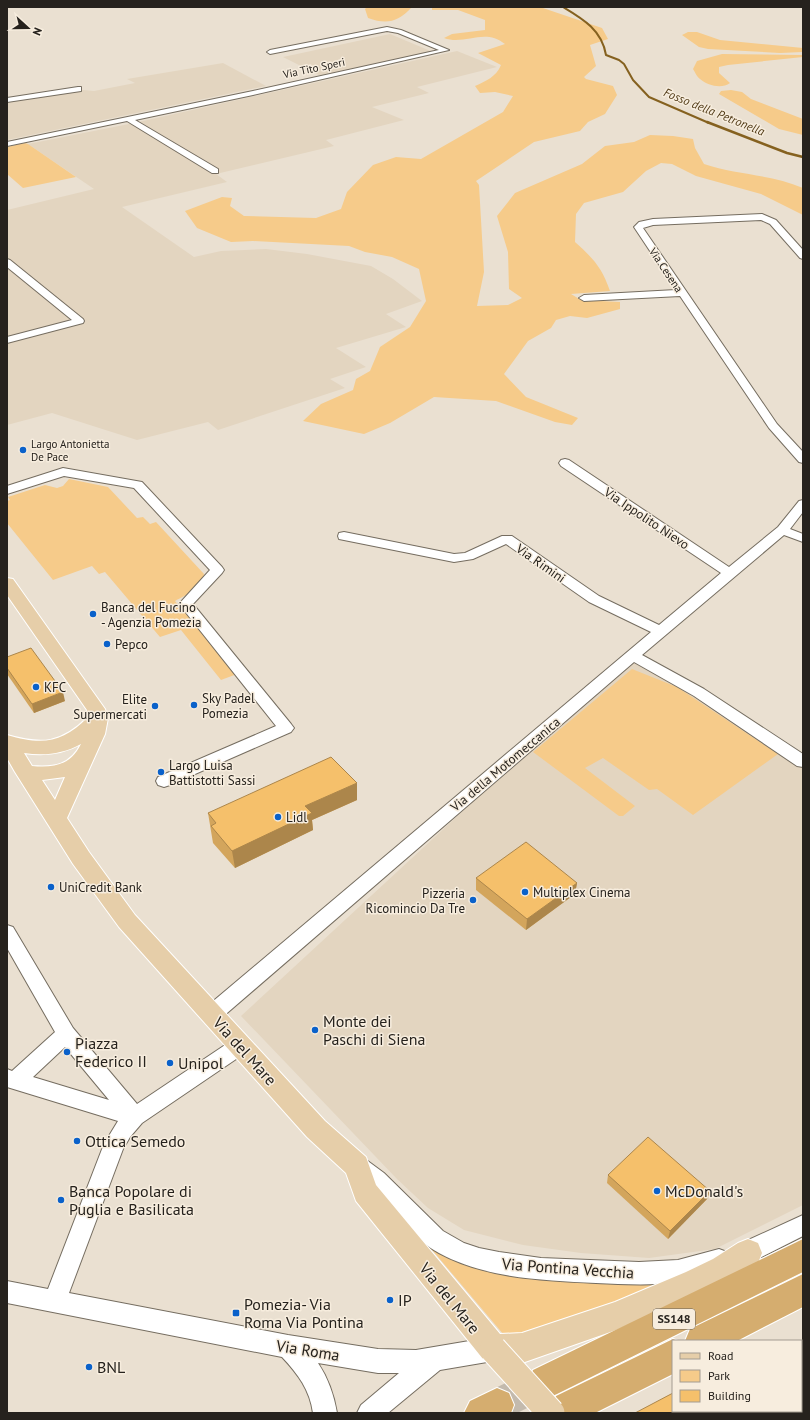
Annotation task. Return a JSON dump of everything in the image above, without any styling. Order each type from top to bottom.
[{"type":"highway","name":"SS148","points":[[545,1382],[803,1255]]},
{"type":"highway","name":"SS148","points":[[704,1340],[803,1290]]},
{"type":"highway","points":[[568,1411],[662,1361]]},
{"type":"main road","points":[[7,583],[96,709],[98,718],[95,734],[56,819]]},
{"type":"main road","points":[[7,742],[41,749],[63,744],[85,732],[98,718]]},
{"type":"main road","name":"Via del Mare","points":[[7,742],[81,858],[127,921],[316,1129],[357,1166],[364,1192],[493,1349],[568,1411]]},
{"type":"main road","points":[[26,772],[48,774],[63,772],[72,768],[85,757]]},
{"type":"main road","points":[[493,1349],[522,1348],[616,1316],[696,1282],[723,1269],[748,1253]]},
{"type":"street","name":"Via Tito Speri","points":[[7,144],[413,58],[444,51],[446,49],[397,30],[384,29],[270,52]]},
{"type":"street","points":[[7,100],[78,89]]},
{"type":"street","points":[[128,119],[215,171]]},
{"type":"street","name":"Via Cesena","points":[[803,256],[774,224],[762,217],[653,222],[641,224],[638,227],[639,232],[773,426],[803,459]]},
{"type":"street","points":[[7,262],[79,321],[7,340]]},
{"type":"street","points":[[584,298],[681,293]]},
{"type":"street","name":"Via Ippolito Nievo","points":[[565,463],[729,573]]},
{"type":"street","points":[[7,490],[63,472],[138,485],[217,570],[186,604],[286,728],[164,781]]},
{"type":"street","name":"Via della Motomeccanica","points":[[212,1014],[729,573],[782,530],[801,509]]},
{"type":"street","points":[[782,530],[803,538]]},
{"type":"street","name":"Via Rimini","points":[[344,536],[454,558],[468,556],[507,539],[594,599],[661,632]]},
{"type":"street","points":[[633,656],[696,690],[803,762]]},
{"type":"street","points":[[7,932],[66,1034],[135,1117]]},
{"type":"street","points":[[12,1079],[66,1034]]},
{"type":"street","points":[[55,1301],[114,1144],[123,1130],[135,1117],[241,1045]]},
{"type":"street","points":[[12,1079],[135,1117]]},
{"type":"street","name":"Via Pontina Vecchia","points":[[357,1166],[378,1181],[422,1227],[446,1246],[478,1259],[504,1264],[571,1271],[651,1274],[679,1271],[748,1253],[803,1225]]},
{"type":"street","name":"Via Roma","points":[[7,1292],[288,1347],[378,1361],[404,1362],[433,1360],[493,1349]]},
{"type":"street","points":[[288,1347],[301,1359],[314,1377],[321,1394],[325,1413]]},
{"type":"street","points":[[369,1413],[433,1360]]},
{"type":"shaded area","points":[[390,34],[433,52],[321,76],[283,57]]},
{"type":"shaded area","points":[[457,51],[497,67],[417,87],[429,93],[372,107],[404,120],[326,140],[334,146],[216,174],[227,182],[122,207],[194,257],[221,251],[266,249],[307,254],[371,266],[393,279],[422,301],[386,314],[406,327],[336,348],[366,367],[330,379],[345,388],[218,430],[208,422],[137,440],[52,413],[7,425],[7,210],[94,189],[28,144],[134,123]]},
{"type":"shaded area","points":[[223,63],[266,86],[7,140],[7,101],[83,90],[94,91],[135,83],[127,79]]},
{"type":"shaded area","points":[[633,662],[700,700],[798,765],[803,762],[803,1205],[715,1249],[649,1258],[581,1253],[523,1245],[464,1230],[428,1208],[397,1179],[241,1016],[531,748]]},
{"type":"green space","points":[[367,7],[412,7],[397,19],[387,22],[368,18],[365,9]]},
{"type":"green space","points":[[432,7],[540,7],[602,28],[608,39],[590,45],[596,66],[584,77],[586,79],[613,86],[617,95],[605,114],[588,122],[580,131],[534,142],[476,181],[479,185],[484,272],[477,306],[508,305],[522,298],[509,289],[508,252],[497,216],[515,193],[582,164],[605,146],[634,142],[650,135],[693,139],[695,148],[704,164],[716,168],[779,180],[803,188],[803,215],[761,194],[696,176],[672,164],[661,163],[646,171],[623,192],[584,203],[576,214],[575,242],[597,264],[610,291],[571,294],[581,300],[620,302],[620,309],[587,318],[570,316],[556,320],[551,328],[528,341],[504,374],[526,397],[578,418],[572,425],[555,422],[496,401],[434,397],[390,423],[364,434],[303,421],[321,404],[353,390],[356,379],[370,371],[380,347],[410,327],[426,301],[419,269],[392,257],[365,252],[349,246],[253,241],[231,242],[197,228],[185,211],[222,197],[232,198],[230,206],[244,216],[316,218],[341,209],[347,192],[373,165],[396,157],[421,159],[503,112],[513,96],[495,92],[480,93],[475,86],[493,76],[501,65],[478,53],[505,44],[490,37],[459,40],[444,38],[452,34],[485,30],[485,20],[458,10],[432,10]]},
{"type":"green space","points":[[688,32],[697,32],[720,40],[803,48],[803,52],[780,53],[708,49],[699,47],[682,35]]},
{"type":"green space","points":[[722,54],[803,55],[803,57],[719,67],[719,73],[730,83],[723,86],[711,85],[697,76],[693,69],[697,61]]},
{"type":"green space","points":[[731,90],[742,92],[751,99],[803,119],[803,135],[779,129],[719,94],[721,91]]},
{"type":"green space","points":[[25,143],[76,177],[23,188],[7,174],[7,147]]},
{"type":"green space","points":[[69,479],[108,487],[137,518],[143,517],[150,524],[156,522],[204,574],[203,579],[197,587],[175,601],[237,674],[221,680],[181,630],[160,637],[105,572],[99,574],[92,566],[53,580],[7,523],[7,501],[10,500],[8,497],[45,485],[57,488],[63,486]]},
{"type":"green space","points":[[632,669],[677,687],[778,754],[693,815],[657,789],[649,790],[603,758],[585,768],[635,806],[623,816],[619,816],[533,752]]},
{"type":"green space","points":[[432,1246],[457,1262],[503,1274],[672,1283],[528,1332],[504,1335],[430,1248]]},
{"type":"building","name":"KFC","points":[[31,648],[63,692],[32,704],[7,668],[7,657]]},
{"type":"building","points":[[331,757],[357,783],[305,806],[312,813],[232,851],[211,826],[216,823],[208,813]]},
{"type":"building","name":"Multiplex Cinema","points":[[526,842],[577,883],[527,919],[476,878]]},
{"type":"building","name":"McDonald's","points":[[648,1137],[710,1191],[670,1231],[608,1175]]},
{"type":"building","points":[[672,1394],[672,1412],[735,1413],[635,1413]]},
{"type":"waterway","name":"Fosso della Petronella","points":[[563,7],[578,16],[596,32],[604,46],[606,55],[619,60],[624,64],[633,80],[649,97],[709,123]]},
{"type":"waterway","name":"Fosso della Petronella","points":[[707,122],[787,153],[803,157]]},
{"type":"tunnel","points":[[497,1405],[544,1382]]},
{"type":"place","name":"Largo Antonietta De Pace","points":[[23,450]]},
{"type":"place","name":"Banca del Fucino - Agenzia Pomezia","points":[[93,614]]},
{"type":"place","name":"Pepco","points":[[107,644]]},
{"type":"place","name":"KFC","points":[[36,687]]},
{"type":"place","name":"Sky Padel Pomezia","points":[[194,705]]},
{"type":"place","name":"Elite Supermercati","points":[[155,706]]},
{"type":"place","name":"Largo Luisa Battistotti Sassi","points":[[161,772]]},
{"type":"place","name":"Lidl","points":[[278,817]]},
{"type":"place","name":"UniCredit Bank","points":[[51,887]]},
{"type":"place","name":"Multiplex Cinema","points":[[525,892]]},
{"type":"place","name":"Pizzeria Ricomincio Da Tre","points":[[473,900]]},
{"type":"place","name":"Monte dei Paschi di Siena","points":[[315,1030]]},
{"type":"place","name":"Piazza Federico II","points":[[67,1052]]},
{"type":"place","name":"Unipol","points":[[170,1063]]},
{"type":"place","name":"Ottica Semedo","points":[[77,1141]]},
{"type":"place","name":"McDonald's","points":[[657,1191]]},
{"type":"place","name":"Banca Popolare di Puglia e Basilicata","points":[[61,1200]]},
{"type":"place","name":"IP","points":[[390,1300]]},
{"type":"place","name":"Pomezia- Via Roma Via Pontina","points":[[236,1313]]},
{"type":"place","name":"BNL","points":[[89,1367]]}]
